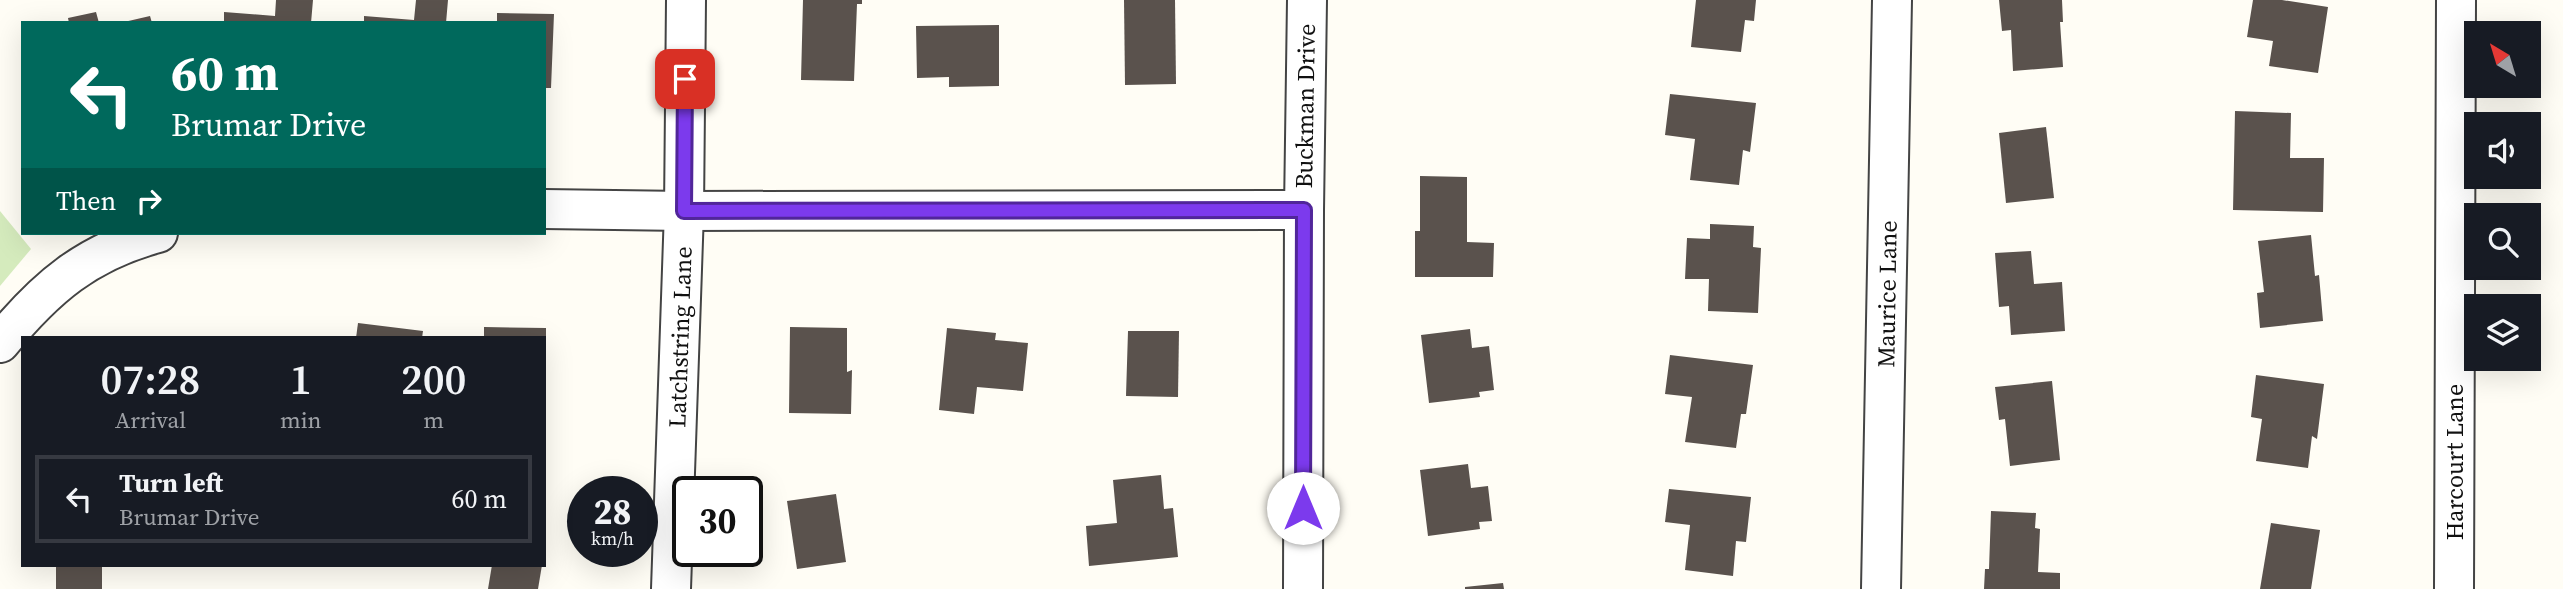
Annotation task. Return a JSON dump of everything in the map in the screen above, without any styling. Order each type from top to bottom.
[{"type":"street","name":"Latchstring Lane","points":[[671,589],[684,211],[686,0]]},
{"type":"street","name":"Buckman Drive","points":[[1303,589],[1307,0]]},
{"type":"street","name":"Maurice Lane","points":[[1881,589],[1892,0]]},
{"type":"street","name":"Harcourt Lane","points":[[2454,589],[2456,0]]},
{"type":"street","points":[[546,209],[1304,210]]},
{"type":"street","points":[[0,343],[29,308],[69,273],[106,250],[152,235]]},
{"type":"green space","points":[[0,211],[31,249],[0,286]]},
{"type":"building","points":[[276,0],[313,0],[311,21],[224,21],[224,12],[275,16]]},
{"type":"building","points":[[416,0],[448,0],[446,21],[364,21],[364,16],[414,20]]},
{"type":"building","points":[[803,0],[862,0],[862,4],[857,4],[854,81],[801,80]]},
{"type":"building","points":[[1124,0],[1175,0],[1176,84],[1125,85]]},
{"type":"building","points":[[1696,0],[1756,0],[1754,21],[1745,20],[1741,52],[1691,47]]},
{"type":"building","points":[[1999,0],[2062,0],[2063,22],[2060,22],[2063,67],[2013,71],[2011,30],[2002,31]]},
{"type":"building","points":[[2253,0],[2282,0],[2328,7],[2318,73],[2269,66],[2273,41],[2247,37]]},
{"type":"building","points":[[96,12],[98,21],[69,21],[68,18]]},
{"type":"building","points":[[497,13],[554,14],[551,88],[546,88],[546,21],[497,21]]},
{"type":"building","points":[[150,16],[151,21],[128,21]]},
{"type":"building","points":[[999,25],[999,86],[949,87],[949,77],[917,78],[916,26]]},
{"type":"building","points":[[1670,94],[1756,103],[1750,152],[1743,150],[1739,185],[1690,180],[1695,139],[1665,135]]},
{"type":"building","points":[[2235,111],[2291,113],[2290,158],[2324,158],[2323,212],[2233,210]]},
{"type":"building","points":[[2046,127],[2054,198],[2006,203],[1999,133]]},
{"type":"building","points":[[1420,176],[1467,177],[1467,242],[1494,243],[1493,277],[1415,277],[1415,231],[1420,231]]},
{"type":"building","points":[[1710,224],[1754,226],[1753,247],[1761,248],[1758,313],[1708,311],[1709,279],[1685,279],[1687,238],[1710,239]]},
{"type":"building","points":[[2311,235],[2315,276],[2319,275],[2323,321],[2260,328],[2257,293],[2264,292],[2258,241]]},
{"type":"building","points":[[2031,251],[2034,284],[2062,282],[2065,331],[2011,335],[2009,306],[1999,307],[1995,253]]},
{"type":"building","points":[[358,323],[423,331],[422,336],[356,336]]},
{"type":"building","points":[[484,327],[546,328],[546,336],[484,336]]},
{"type":"building","points":[[790,327],[847,328],[847,372],[852,370],[851,414],[789,413]]},
{"type":"building","points":[[947,328],[996,333],[995,340],[1028,343],[1023,391],[977,387],[974,414],[939,410]]},
{"type":"building","points":[[1470,329],[1472,348],[1489,346],[1494,390],[1479,392],[1480,397],[1429,403],[1421,335]]},
{"type":"building","points":[[1128,331],[1179,331],[1178,397],[1126,396]]},
{"type":"building","points":[[1670,355],[1753,365],[1746,414],[1741,414],[1736,448],[1685,442],[1692,397],[1665,394]]},
{"type":"building","points":[[2256,375],[2324,384],[2317,439],[2312,436],[2308,468],[2256,461],[2262,419],[2251,417]]},
{"type":"building","points":[[2052,381],[2060,460],[2010,466],[2005,419],[1999,420],[1995,387]]},
{"type":"building","points":[[1468,464],[1471,488],[1488,486],[1492,521],[1479,522],[1480,529],[1428,536],[1420,470]]},
{"type":"building","points":[[1161,475],[1164,509],[1173,508],[1178,557],[1089,566],[1086,526],[1117,523],[1113,480]]},
{"type":"building","points":[[1669,489],[1751,497],[1746,542],[1736,541],[1733,576],[1685,570],[1690,525],[1665,522]]},
{"type":"building","points":[[836,494],[846,562],[797,569],[787,501]]},
{"type":"building","points":[[1991,511],[2036,513],[2035,528],[2040,529],[2038,572],[2060,573],[2060,589],[1984,589],[1985,569],[1989,569]]},
{"type":"building","points":[[2271,523],[2320,530],[2311,589],[2260,589]]},
{"type":"building","points":[[56,567],[102,567],[102,589],[56,589]]},
{"type":"building","points":[[492,567],[542,567],[538,589],[488,589]]},
{"type":"building","points":[[1503,583],[1504,589],[1465,589],[1465,587]]},
{"type":"route","points":[[685,79],[684,211],[1304,210],[1303,508]]}]
